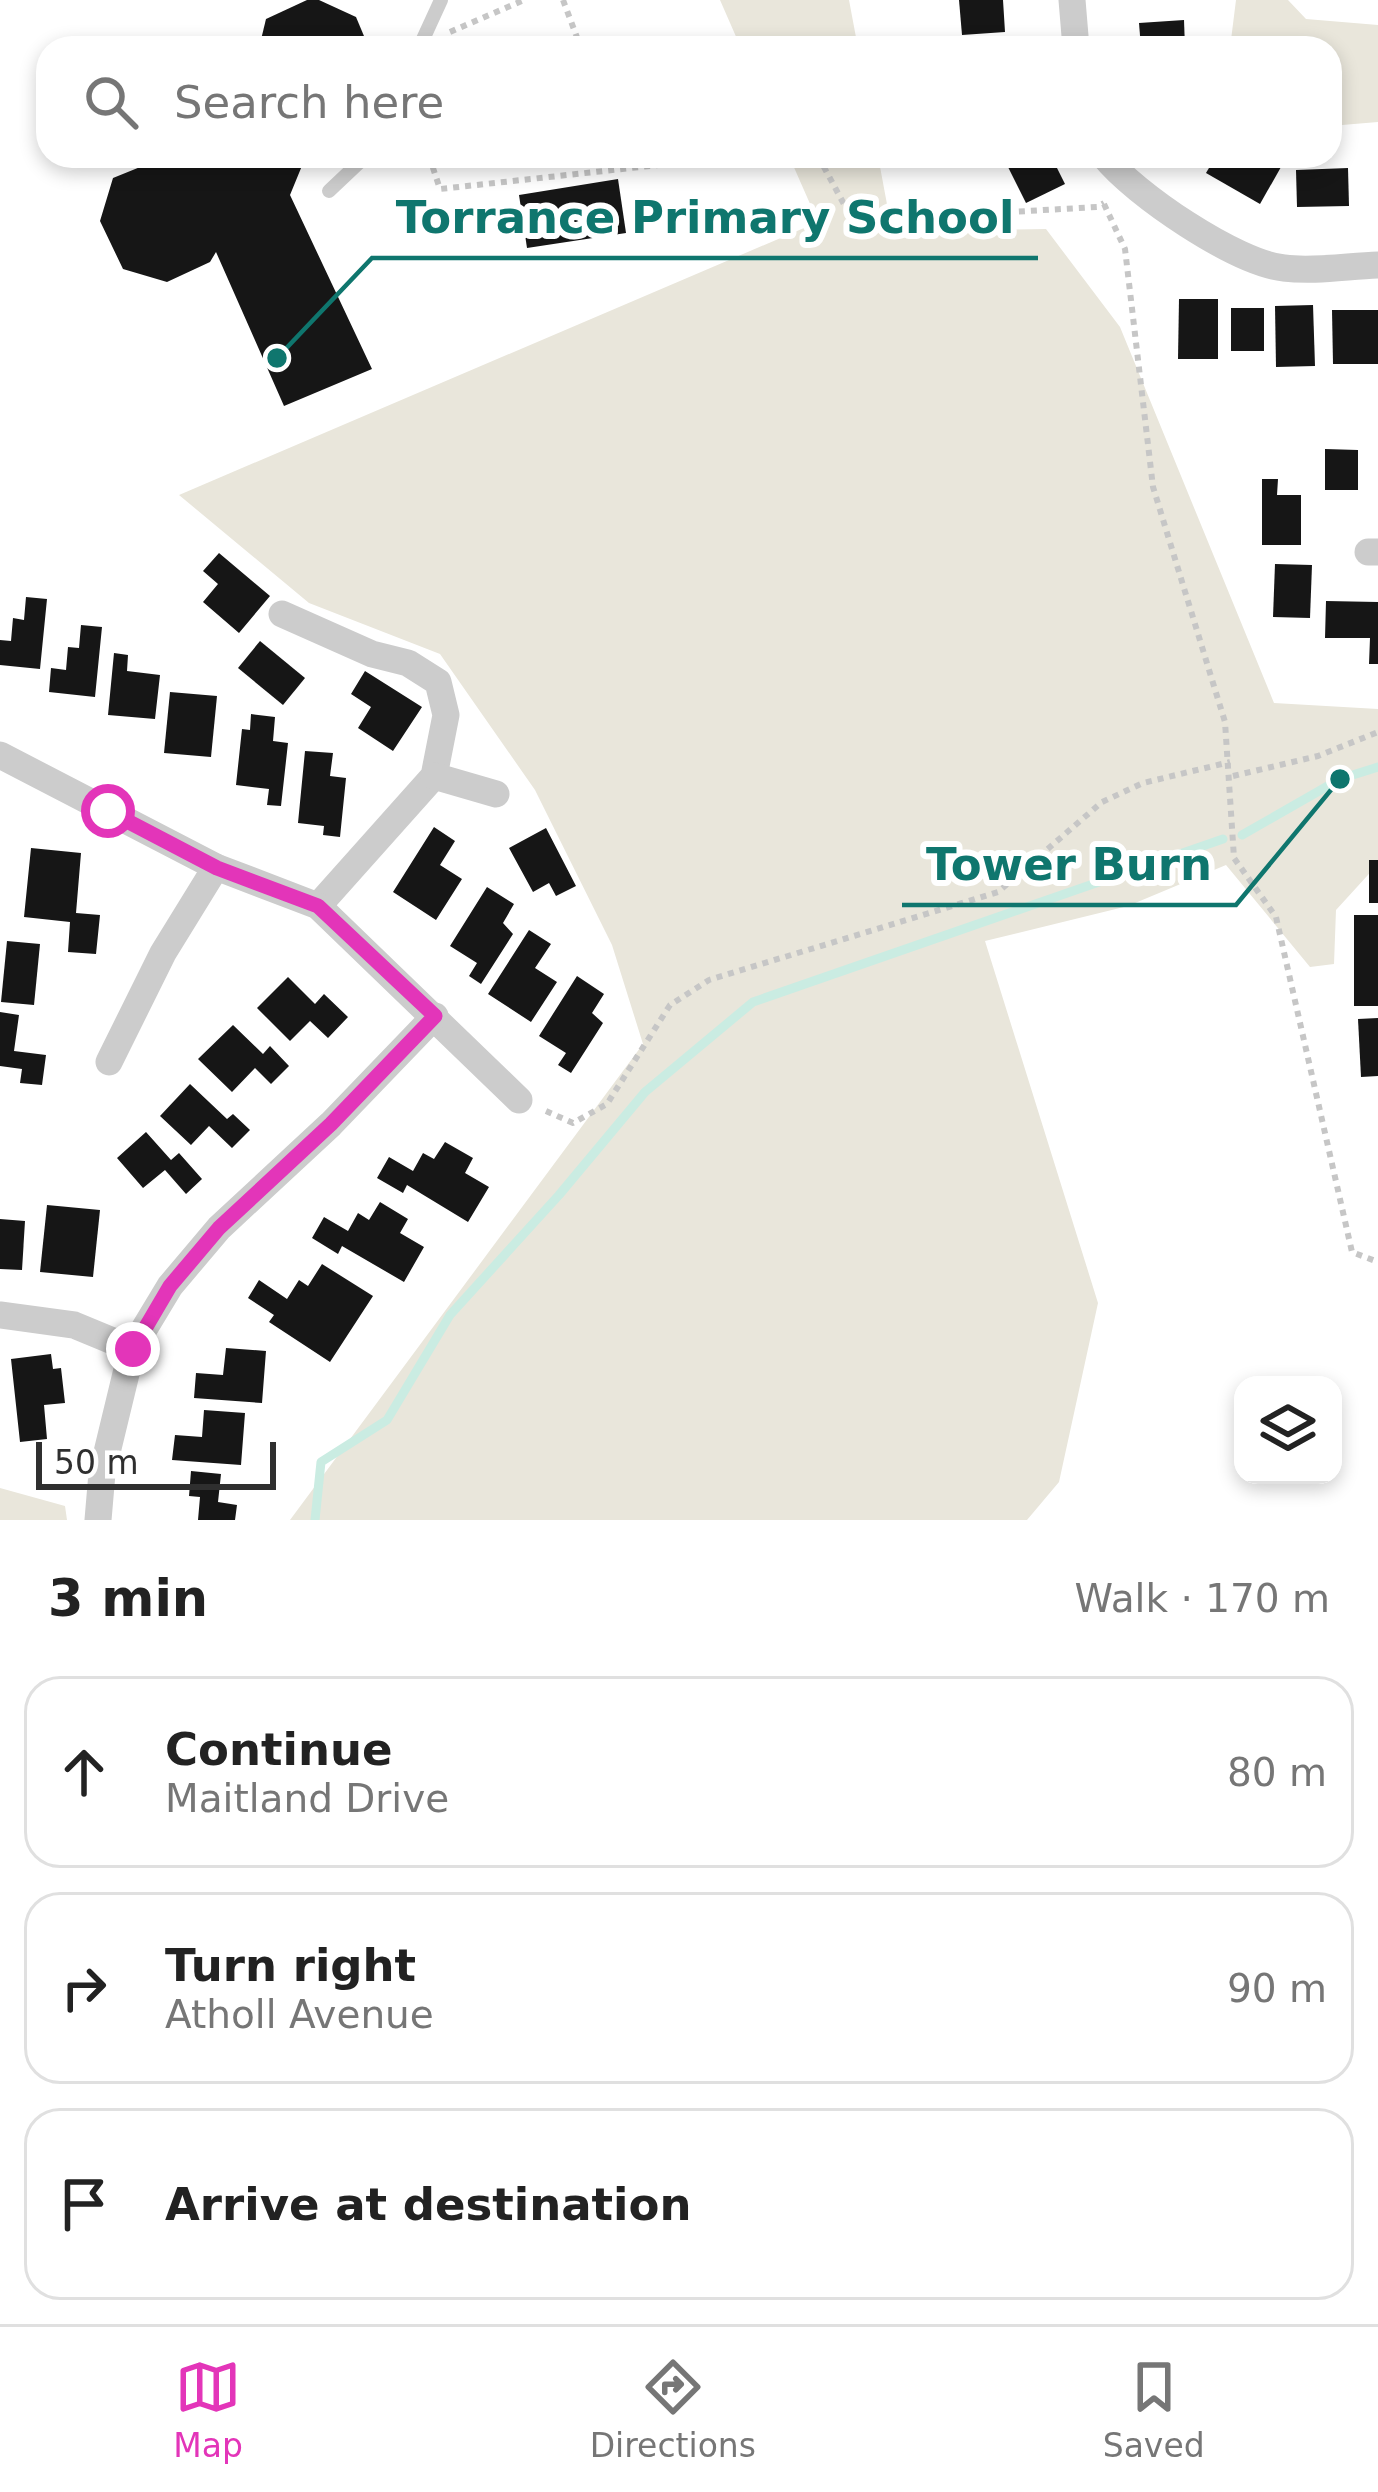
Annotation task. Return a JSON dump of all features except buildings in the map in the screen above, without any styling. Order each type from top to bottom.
[{"type":"street","points":[[1072,0],[1075,36]]},
{"type":"street","points":[[1116,168],[1132,185],[1228,249],[1282,268],[1378,266]]},
{"type":"street","points":[[282,614],[372,654],[408,663],[438,682],[446,716],[434,776],[318,906]]},
{"type":"street","points":[[0,755],[217,868],[318,906],[519,1100]]},
{"type":"street","points":[[434,776],[496,794]]},
{"type":"street","points":[[109,1062],[163,953],[217,868]]},
{"type":"street","points":[[98,1520],[102,1473],[133,1349],[170,1286],[219,1228],[331,1124],[435,1016]]},
{"type":"street","points":[[0,1315],[74,1324],[133,1349]]},
{"type":"lane","points":[[425,36],[441,0]]},
{"type":"lane","points":[[329,191],[353,168]]},
{"type":"path","points":[[443,36],[524,0]]},
{"type":"path","points":[[563,0],[576,36]]},
{"type":"path","points":[[433,168],[440,189],[625,168]]},
{"type":"path","points":[[824,168],[853,221],[1097,208],[1132,185]]},
{"type":"path","points":[[1104,204],[1125,249],[1154,487],[1225,722],[1234,859],[1276,917],[1352,1252],[1378,1262]]},
{"type":"path","points":[[1231,777],[1318,756],[1378,732]]},
{"type":"path","points":[[519,1100],[573,1123],[607,1104],[670,1004],[710,980],[998,892],[1102,802],[1143,783],[1229,762]]},
{"type":"shaded area","points":[[720,0],[849,0],[856,36],[736,36]]},
{"type":"shaded area","points":[[1236,0],[1288,0],[1306,19],[1378,25],[1378,122],[1342,125],[1342,36],[1232,36]]},
{"type":"shaded area","points":[[794,168],[880,168],[892,231],[1046,229],[1120,327],[1274,703],[1378,709],[1378,864],[1336,910],[1334,964],[1310,967],[1226,865],[1128,906],[985,941],[1098,1303],[1059,1482],[1027,1520],[290,1520],[643,1044],[612,945],[535,790],[440,654],[309,603],[179,495],[818,222]]},
{"type":"shaded area","points":[[0,1488],[65,1506],[67,1520],[0,1520]]},
{"type":"waterway","points":[[1242,835],[1340,779],[1378,767]]},
{"type":"waterway","points":[[315,1520],[321,1462],[387,1420],[450,1315],[645,1092],[753,1002],[1223,839]]},
{"type":"place","name":"Torrance Primary School","points":[[277,358]]},
{"type":"place","name":"Tower Burn","points":[[1340,779]]},
{"type":"route","points":[[108,811],[217,868],[318,906],[435,1016],[331,1124],[219,1228],[170,1286],[133,1349]]}]
